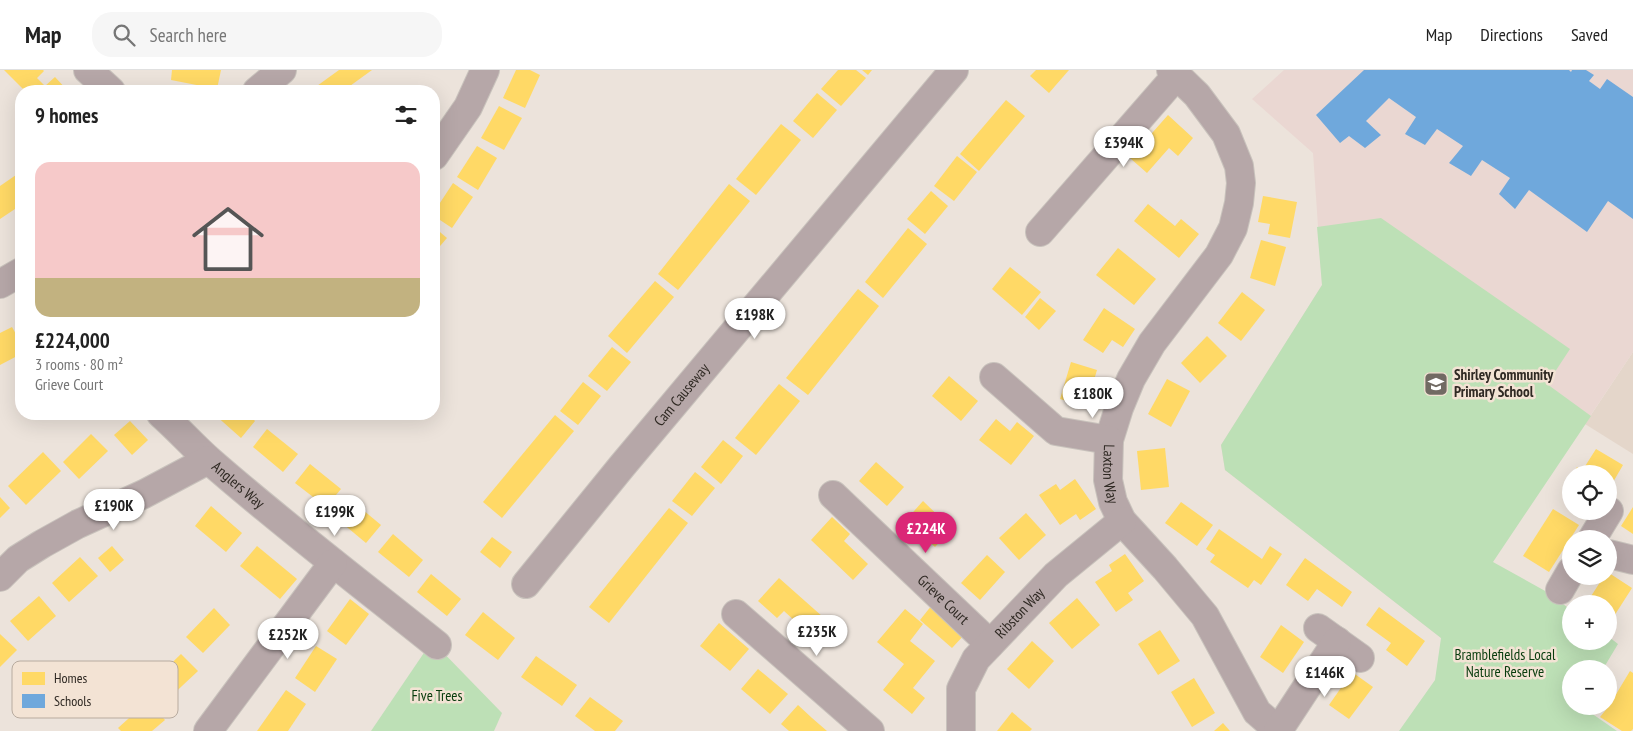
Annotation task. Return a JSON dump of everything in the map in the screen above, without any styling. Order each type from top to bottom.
[{"type":"street","points":[[88,70],[104,85]]},
{"type":"street","points":[[264,85],[282,70]]},
{"type":"street","points":[[440,147],[468,107],[485,70]]},
{"type":"street","name":"Cam Causeway","points":[[526,584],[622,466],[954,70]]},
{"type":"street","points":[[1040,232],[1174,73]]},
{"type":"street","name":"Laxton Way","points":[[1174,73],[1197,95],[1226,134],[1239,166],[1241,183],[1239,203],[1233,228],[1219,254],[1152,344],[1131,380],[1119,408],[1109,440],[1108,480],[1113,502],[1122,521],[1205,616],[1257,712],[1278,731],[1327,635],[1360,658]]},
{"type":"street","points":[[0,284],[15,275]]},
{"type":"street","points":[[994,377],[1056,431],[1109,440]]},
{"type":"street","name":"Anglers Way","points":[[168,420],[208,460],[332,563],[437,645]]},
{"type":"street","points":[[0,577],[18,559],[42,544],[78,524],[144,494],[208,460]]},
{"type":"street","name":"Grieve Court","points":[[832,495],[990,644]]},
{"type":"street","name":"Ribston Way","points":[[961,731],[961,689],[976,660],[1056,575],[1122,521]]},
{"type":"street","points":[[1617,556],[1633,560]]},
{"type":"street","points":[[208,731],[332,563]]},
{"type":"street","points":[[736,614],[870,731]]},
{"type":"shaded area","name":"Shirley Community Primary School","points":[[1284,70],[1633,70],[1633,352],[1441,638],[1225,470],[1221,445],[1322,285],[1313,153],[1252,99]]},
{"type":"shaded area","points":[[1633,352],[1633,454],[1585,424]]},
{"type":"green space","name":"Bramblefields Local Nature Reserve","points":[[1381,218],[1570,349],[1547,384],[1591,416],[1493,562],[1547,592],[1562,603],[1562,650],[1614,650],[1608,660],[1562,660],[1562,715],[1594,715],[1617,731],[1399,731],[1435,680],[1441,638],[1225,470],[1221,445],[1322,285],[1317,227]]},
{"type":"green space","name":"Five Trees","points":[[432,641],[502,713],[494,731],[371,731]]},
{"type":"building: Homes","points":[[4,70],[44,71],[37,78],[44,85],[19,85]]},
{"type":"building: Homes","points":[[172,70],[221,70],[218,85],[197,85],[171,80]]},
{"type":"building: Homes","points":[[339,70],[372,70],[351,85],[318,85]]},
{"type":"building: Homes","points":[[516,70],[530,70],[540,75],[525,108],[503,98]]},
{"type":"building: Homes","points":[[838,70],[856,70],[866,78],[841,106],[821,89]]},
{"type":"building: Homes","points":[[862,70],[872,70],[868,75]]},
{"type":"building: Homes","points":[[1036,70],[1069,70],[1049,93],[1030,76]]},
{"type":"building: Homes","points":[[55,77],[62,85],[46,85]]},
{"type":"building: Homes","points":[[817,93],[837,110],[813,138],[793,121]]},
{"type":"building: Homes","points":[[1006,100],[1025,116],[979,171],[960,154]]},
{"type":"building: Homes","points":[[499,106],[522,118],[504,150],[481,138]]},
{"type":"building: Homes","points":[[1168,115],[1193,138],[1178,156],[1169,148],[1147,173],[1130,158]]},
{"type":"building: Homes","points":[[781,124],[801,140],[756,195],[736,179]]},
{"type":"building: Homes","points":[[477,146],[497,158],[478,190],[457,177]]},
{"type":"building: Homes","points":[[957,156],[977,172],[954,201],[934,186]]},
{"type":"building: Homes","points":[[15,176],[15,209],[0,219],[0,186]]},
{"type":"building: Homes","points":[[453,183],[473,197],[452,228],[440,220],[440,203]]},
{"type":"building: Homes","points":[[729,184],[750,201],[678,290],[658,274]]},
{"type":"building: Homes","points":[[931,191],[948,206],[925,234],[907,219]]},
{"type":"building: Homes","points":[[1263,196],[1297,202],[1290,238],[1268,234],[1270,224],[1258,222]]},
{"type":"building: Homes","points":[[1148,204],[1175,226],[1181,219],[1199,234],[1179,258],[1134,221]]},
{"type":"building: Homes","points":[[908,228],[927,244],[883,298],[865,282]]},
{"type":"building: Homes","points":[[440,232],[447,238],[440,246]]},
{"type":"building: Homes","points":[[1261,240],[1286,247],[1275,286],[1250,278]]},
{"type":"building: Homes","points":[[1118,248],[1156,279],[1134,305],[1096,275]]},
{"type":"building: Homes","points":[[1010,267],[1041,292],[1022,315],[992,289]]},
{"type":"building: Homes","points":[[655,281],[674,297],[627,353],[608,336]]},
{"type":"building: Homes","points":[[858,289],[879,306],[808,395],[786,378]]},
{"type":"building: Homes","points":[[1242,292],[1265,310],[1241,341],[1218,323]]},
{"type":"building: Homes","points":[[1040,298],[1056,311],[1039,330],[1025,317]]},
{"type":"building: Homes","points":[[1104,308],[1135,329],[1123,347],[1112,340],[1103,353],[1083,340]]},
{"type":"building: Homes","points":[[12,327],[15,332],[15,357],[0,365],[0,333]]},
{"type":"building: Homes","points":[[1207,336],[1227,356],[1200,383],[1181,363]]},
{"type":"building: Homes","points":[[612,347],[631,362],[607,391],[588,376]]},
{"type":"building: Homes","points":[[1071,362],[1097,370],[1086,407],[1060,399]]},
{"type":"building: Homes","points":[[949,376],[978,401],[961,421],[932,396]]},
{"type":"building: Homes","points":[[1167,379],[1190,391],[1171,427],[1148,414]]},
{"type":"building: Homes","points":[[583,382],[601,396],[578,425],[560,411]]},
{"type":"building: Homes","points":[[779,384],[800,401],[756,455],[735,438]]},
{"type":"building: Homes","points":[[555,415],[574,431],[502,518],[483,502]]},
{"type":"building: Homes","points":[[996,419],[1010,431],[1017,422],[1034,436],[1011,465],[979,440]]},
{"type":"building: Homes","points":[[221,420],[254,420],[241,438]]},
{"type":"building: Homes","points":[[130,421],[148,440],[132,455],[114,435]]},
{"type":"building: Homes","points":[[267,429],[298,454],[283,472],[253,447]]},
{"type":"building: Homes","points":[[91,434],[108,451],[79,479],[63,462]]},
{"type":"building: Homes","points":[[723,440],[743,456],[721,484],[701,467]]},
{"type":"building: Homes","points":[[1165,448],[1169,487],[1141,490],[1137,451]]},
{"type":"building: Homes","points":[[1596,449],[1623,465],[1617,475],[1617,465],[1586,465]]},
{"type":"building: Homes","points":[[43,452],[61,471],[26,505],[8,486]]},
{"type":"building: Homes","points":[[876,462],[904,487],[887,506],[859,481]]},
{"type":"building: Homes","points":[[310,464],[341,489],[326,507],[295,483]]},
{"type":"building: Homes","points":[[695,472],[715,488],[692,516],[672,501]]},
{"type":"building: Homes","points":[[1075,479],[1096,509],[1080,520],[1076,514],[1060,525],[1039,495],[1056,484],[1060,490]]},
{"type":"building: Homes","points":[[0,497],[10,508],[0,518]]},
{"type":"building: Homes","points":[[351,500],[381,525],[366,543],[336,518]]},
{"type":"building: Homes","points":[[923,501],[952,529],[935,547],[906,520]]},
{"type":"building: Homes","points":[[1181,502],[1213,525],[1197,546],[1165,523]]},
{"type":"building: Homes","points":[[211,506],[242,533],[226,552],[195,526]]},
{"type":"building: Homes","points":[[1633,507],[1633,534],[1621,526]]},
{"type":"building: Homes","points":[[669,508],[688,523],[609,623],[589,607]]},
{"type":"building: Homes","points":[[1553,509],[1562,515],[1562,520],[1571,520],[1579,525],[1576,530],[1562,530],[1562,552],[1549,572],[1523,556]]},
{"type":"building: Homes","points":[[1026,513],[1046,535],[1019,560],[999,538]]},
{"type":"building: Homes","points":[[832,517],[850,534],[844,541],[868,564],[853,580],[811,540]]},
{"type":"building: Homes","points":[[1219,529],[1262,559],[1270,546],[1282,554],[1261,585],[1254,580],[1248,588],[1210,562],[1215,555],[1206,549]]},
{"type":"building: Homes","points":[[393,534],[423,560],[409,577],[378,552]]},
{"type":"building: Homes","points":[[492,537],[512,552],[500,568],[480,552]]},
{"type":"building: Homes","points":[[112,546],[124,560],[110,572],[98,558]]},
{"type":"building: Homes","points":[[257,546],[297,579],[280,599],[240,566]]},
{"type":"building: Homes","points":[[1125,554],[1144,581],[1128,593],[1133,600],[1116,612],[1095,582],[1112,571],[1109,565]]},
{"type":"building: Homes","points":[[987,555],[1005,572],[980,600],[961,583]]},
{"type":"building: Homes","points":[[80,557],[98,576],[69,602],[52,583]]},
{"type":"building: Homes","points":[[1305,558],[1352,592],[1342,607],[1317,589],[1308,601],[1286,585]]},
{"type":"building: Homes","points":[[431,574],[461,599],[447,616],[417,592]]},
{"type":"building: Homes","points":[[779,578],[823,617],[808,633],[784,611],[777,618],[758,601]]},
{"type":"building: Homes","points":[[1617,578],[1632,588],[1617,611],[1617,595],[1592,595],[1598,585],[1617,585]]},
{"type":"building: Homes","points":[[39,596],[56,616],[28,641],[10,621]]},
{"type":"building: Homes","points":[[1077,598],[1100,625],[1072,649],[1049,623]]},
{"type":"building: Homes","points":[[350,599],[369,614],[346,645],[327,631]]},
{"type":"building: Homes","points":[[932,605],[965,634],[952,648],[920,620]]},
{"type":"building: Homes","points":[[1379,607],[1425,641],[1407,666],[1386,650],[1391,643],[1366,625]]},
{"type":"building: Homes","points":[[214,608],[230,625],[203,653],[186,637]]},
{"type":"building: Homes","points":[[905,609],[923,624],[910,641],[935,661],[913,688],[925,698],[912,714],[883,690],[904,664],[877,642]]},
{"type":"building: Homes","points":[[483,612],[515,638],[498,660],[465,635]]},
{"type":"building: Homes","points":[[719,623],[749,649],[730,671],[700,646]]},
{"type":"building: Homes","points":[[1281,625],[1304,642],[1283,673],[1260,657]]},
{"type":"building: Homes","points":[[1160,630],[1180,661],[1158,675],[1138,644]]},
{"type":"building: Homes","points":[[0,634],[17,650],[0,667]]},
{"type":"building: Homes","points":[[1032,641],[1054,661],[1029,689],[1007,669]]},
{"type":"building: Homes","points":[[316,646],[337,659],[315,692],[295,678]]},
{"type":"building: Homes","points":[[181,654],[198,671],[178,690],[178,661],[174,661]]},
{"type":"building: Homes","points":[[536,656],[577,685],[562,706],[521,677]]},
{"type":"building: Homes","points":[[758,669],[788,694],[770,714],[741,689]]},
{"type":"building: Homes","points":[[1630,671],[1633,673],[1633,729],[1631,731],[1622,731],[1600,717],[1602,715],[1617,715],[1617,693]]},
{"type":"building: Homes","points":[[1352,672],[1373,687],[1349,719],[1329,705]]},
{"type":"building: Homes","points":[[1194,678],[1215,713],[1192,727],[1171,692]]},
{"type":"building: Homes","points":[[286,690],[306,704],[288,731],[257,731]]},
{"type":"building: Homes","points":[[590,697],[623,721],[615,731],[595,731],[575,716]]},
{"type":"building: Homes","points":[[798,705],[827,731],[789,731],[781,724]]},
{"type":"building: Homes","points":[[1012,712],[1032,729],[1030,731],[997,731]]},
{"type":"building: Homes","points":[[129,718],[163,718],[165,720],[152,731],[121,731],[118,728]]},
{"type":"building: Homes","points":[[1223,723],[1230,731],[1214,731]]},
{"type":"building: Schools","points":[[1364,70],[1569,70],[1571,72],[1572,70],[1586,70],[1594,75],[1589,81],[1600,89],[1607,79],[1633,97],[1633,219],[1608,201],[1587,232],[1529,190],[1515,209],[1499,194],[1510,178],[1482,160],[1471,176],[1449,163],[1463,146],[1437,129],[1425,145],[1405,134],[1416,117],[1389,98],[1366,121],[1381,135],[1365,148],[1349,136],[1340,143],[1316,115]]},
{"type":"place","name":"Shirley Community Primary School","points":[[1436,384]]}]
